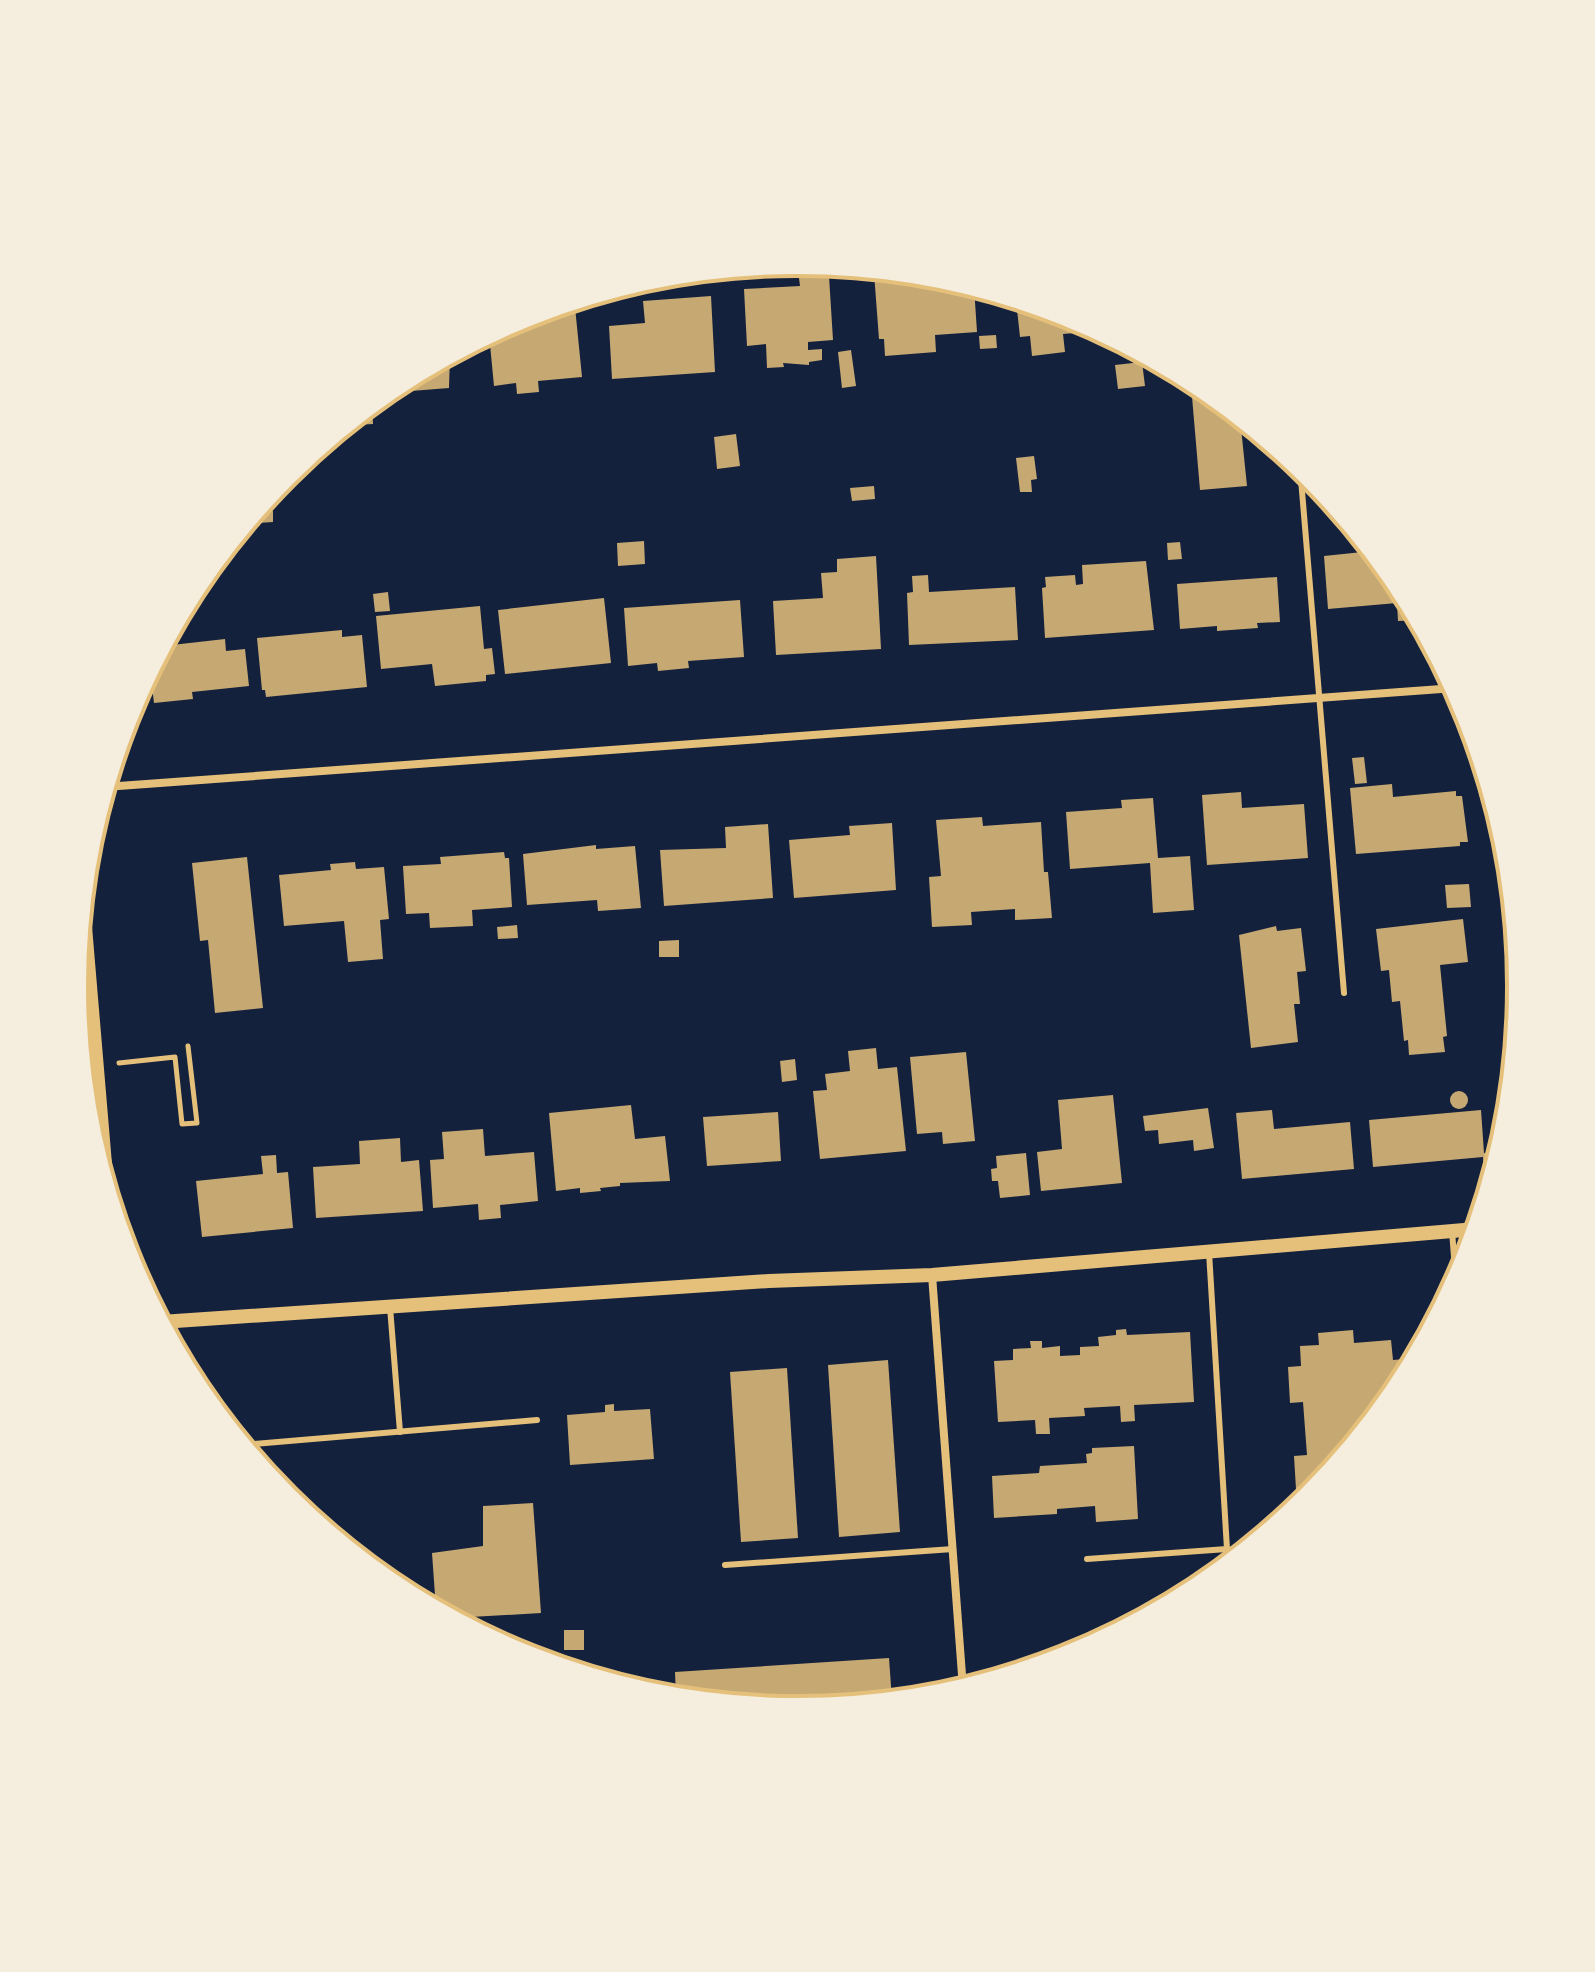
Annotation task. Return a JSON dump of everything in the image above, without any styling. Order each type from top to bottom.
[{"type":"main road","points":[[89,1016],[97,1096]]},
{"type":"street","points":[[117,786],[1442,689]]},
{"type":"street","points":[[172,1321],[769,1281],[932,1275],[1463,1230]]},
{"type":"street","points":[[932,1275],[962,1676]]},
{"type":"lane","points":[[1302,487],[1344,993]]},
{"type":"lane","points":[[1452,1231],[1454,1255]]},
{"type":"lane","points":[[1087,1559],[1227,1549],[1209,1252]]},
{"type":"lane","points":[[390,1307],[400,1432]]},
{"type":"lane","points":[[256,1444],[537,1420]]},
{"type":"lane","points":[[725,1565],[953,1549]]},
{"type":"path","points":[[113,1063],[175,1057],[182,1124],[197,1123],[188,1046]]},
{"type":"building","points":[[829,277],[833,340],[808,342],[808,350],[822,349],[822,360],[809,362],[809,365],[783,363],[784,367],[767,368],[766,344],[747,346],[744,289],[800,286],[799,278]]},
{"type":"building","points":[[875,281],[936,290],[975,299],[977,332],[935,335],[936,352],[885,356],[884,339],[879,339]]},
{"type":"building","points":[[711,296],[715,372],[612,379],[609,326],[645,323],[643,301]]},
{"type":"building","points":[[1017,311],[1074,333],[1063,334],[1065,352],[1032,356],[1030,336],[1020,337]]},
{"type":"building","points":[[576,312],[582,377],[538,381],[539,392],[517,394],[516,383],[494,386],[490,347]]},
{"type":"building","points":[[996,335],[997,348],[980,349],[979,336]]},
{"type":"building","points":[[851,350],[856,386],[842,388],[838,352]]},
{"type":"building","points":[[1135,363],[1143,367],[1145,386],[1118,389],[1115,365]]},
{"type":"building","points":[[450,368],[449,388],[411,391]]},
{"type":"building","points":[[1192,396],[1242,433],[1247,486],[1200,490]]},
{"type":"building","points":[[736,434],[740,466],[717,469],[714,437]]},
{"type":"building","points":[[1034,456],[1037,479],[1031,480],[1032,492],[1020,492],[1016,458]]},
{"type":"building","points":[[874,486],[875,499],[852,501],[850,488]]},
{"type":"building","points":[[273,511],[273,522],[260,523],[264,518]]},
{"type":"building","points":[[644,541],[645,564],[618,566],[617,543]]},
{"type":"building","points":[[1180,542],[1182,559],[1168,560],[1167,543]]},
{"type":"building","points":[[1359,552],[1394,603],[1328,609],[1324,556]]},
{"type":"building","points":[[876,556],[881,649],[776,655],[773,601],[823,598],[821,573],[837,572],[837,559]]},
{"type":"building","points":[[1146,561],[1154,630],[1045,638],[1042,588],[1046,587],[1045,577],[1075,575],[1076,585],[1083,584],[1082,565]]},
{"type":"building","points":[[928,575],[929,592],[1015,587],[1018,640],[909,645],[907,593],[913,592],[912,576]]},
{"type":"building","points":[[1277,577],[1280,622],[1257,623],[1258,628],[1217,631],[1217,626],[1180,629],[1177,584]]},
{"type":"building","points":[[388,592],[390,611],[375,612],[373,594]]},
{"type":"building","points":[[604,598],[611,663],[505,674],[498,610]]},
{"type":"building","points":[[740,600],[744,657],[688,661],[689,668],[658,671],[657,663],[628,666],[624,608]]},
{"type":"building","points":[[480,606],[484,649],[492,648],[495,674],[486,675],[486,681],[435,686],[432,664],[381,669],[376,616]]},
{"type":"building","points":[[1397,608],[1405,621],[1398,621]]},
{"type":"building","points":[[342,630],[342,637],[362,635],[367,687],[266,697],[265,690],[262,690],[257,638]]},
{"type":"building","points":[[225,639],[226,651],[245,649],[249,686],[192,692],[193,699],[154,703],[153,691],[176,645]]},
{"type":"building","points":[[1364,757],[1367,783],[1355,784],[1352,758]]},
{"type":"building","points":[[1392,784],[1393,797],[1456,791],[1456,796],[1462,796],[1468,842],[1460,842],[1460,846],[1356,854],[1350,788]]},
{"type":"building","points":[[1241,792],[1242,808],[1304,804],[1308,858],[1207,865],[1202,795]]},
{"type":"building","points":[[1153,798],[1158,858],[1190,856],[1194,910],[1153,913],[1150,863],[1070,869],[1066,812],[1122,808],[1121,800]]},
{"type":"building","points":[[982,817],[983,826],[1041,822],[1044,872],[1048,872],[1052,918],[1015,920],[1015,909],[971,912],[972,925],[932,927],[929,877],[941,876],[936,820]]},
{"type":"building","points":[[892,823],[896,890],[794,898],[789,840],[850,835],[849,826]]},
{"type":"building","points":[[768,824],[773,898],[664,906],[660,850],[726,848],[725,827]]},
{"type":"building","points":[[596,845],[596,849],[635,846],[641,908],[598,911],[597,900],[527,905],[523,854]]},
{"type":"building","points":[[504,852],[505,858],[509,858],[512,907],[472,910],[473,926],[430,928],[429,913],[406,914],[403,866],[441,864],[440,857]]},
{"type":"building","points":[[247,857],[263,1008],[215,1013],[208,940],[200,941],[192,863]]},
{"type":"building","points":[[355,862],[356,869],[384,867],[389,919],[380,920],[383,959],[348,962],[344,921],[284,926],[279,875],[331,870],[330,864]]},
{"type":"building","points":[[1469,884],[1471,907],[1447,908],[1445,885]]},
{"type":"building","points":[[1463,919],[1468,962],[1440,965],[1447,1036],[1443,1037],[1445,1052],[1409,1055],[1408,1040],[1404,1041],[1400,1001],[1392,1002],[1389,970],[1381,971],[1376,929]]},
{"type":"building","points":[[517,925],[518,938],[498,939],[497,927]]},
{"type":"building","points":[[1276,926],[1277,931],[1301,928],[1306,971],[1297,972],[1300,1004],[1294,1004],[1298,1042],[1251,1048],[1239,935]]},
{"type":"building","points":[[679,940],[679,957],[659,957],[659,941]]},
{"type":"building","points":[[876,1048],[878,1069],[897,1067],[906,1151],[820,1159],[813,1091],[827,1090],[825,1074],[850,1071],[848,1051]]},
{"type":"building","points":[[966,1052],[975,1141],[943,1144],[942,1132],[917,1134],[910,1057]]},
{"type":"building","points":[[795,1059],[797,1080],[782,1082],[780,1061]]},
{"type":"building","points":[[1459,1091],[1468,1100],[1459,1109],[1450,1100]]},
{"type":"building","points":[[1113,1095],[1122,1183],[1041,1191],[1037,1152],[1062,1149],[1058,1100]]},
{"type":"building","points":[[631,1105],[635,1139],[665,1136],[670,1181],[620,1183],[620,1186],[600,1188],[601,1191],[580,1193],[580,1188],[556,1191],[549,1113]]},
{"type":"building","points":[[1208,1108],[1214,1148],[1194,1151],[1193,1140],[1159,1144],[1158,1130],[1145,1131],[1143,1116]]},
{"type":"building","points":[[1272,1110],[1274,1129],[1350,1122],[1354,1169],[1242,1179],[1236,1113]]},
{"type":"building","points":[[1481,1110],[1484,1153],[1487,1153],[1484,1167],[1483,1157],[1373,1167],[1369,1120]]},
{"type":"building","points":[[778,1112],[781,1161],[707,1166],[703,1117]]},
{"type":"building","points":[[483,1129],[485,1156],[534,1152],[538,1201],[500,1205],[501,1218],[479,1220],[478,1204],[433,1208],[430,1160],[444,1159],[442,1132]]},
{"type":"building","points":[[400,1138],[401,1162],[419,1160],[423,1211],[316,1218],[313,1167],[360,1164],[359,1141]]},
{"type":"building","points":[[1026,1153],[1030,1195],[1000,1198],[998,1181],[992,1181],[991,1169],[997,1168],[996,1156]]},
{"type":"building","points":[[276,1155],[277,1173],[288,1172],[293,1228],[202,1237],[196,1181],[263,1174],[261,1156]]},
{"type":"building","points":[[1126,1329],[1127,1335],[1190,1332],[1194,1402],[1134,1405],[1135,1421],[1121,1422],[1120,1406],[1084,1408],[1085,1416],[1049,1418],[1050,1434],[1036,1434],[1035,1420],[998,1422],[994,1361],[1013,1360],[1013,1349],[1031,1348],[1030,1341],[1042,1341],[1042,1348],[1060,1346],[1060,1356],[1080,1355],[1080,1347],[1099,1346],[1098,1337],[1116,1335],[1116,1330]]},
{"type":"building","points":[[1353,1330],[1354,1343],[1391,1340],[1393,1360],[1400,1359],[1360,1418],[1331,1454],[1296,1489],[1294,1456],[1307,1455],[1303,1402],[1290,1403],[1288,1367],[1301,1366],[1300,1346],[1319,1345],[1318,1333]]},
{"type":"building","points":[[888,1360],[900,1532],[839,1537],[828,1365]]},
{"type":"building","points":[[787,1368],[798,1538],[741,1542],[730,1372]]},
{"type":"building","points":[[614,1404],[614,1411],[650,1409],[654,1459],[570,1465],[567,1415],[605,1412],[605,1405]]},
{"type":"building","points":[[1134,1446],[1138,1519],[1096,1522],[1095,1506],[1057,1509],[1057,1514],[994,1518],[992,1476],[1039,1473],[1040,1466],[1087,1463],[1086,1454],[1092,1453],[1092,1448]]},
{"type":"building","points":[[533,1503],[541,1613],[474,1617],[435,1595],[432,1553],[483,1546],[483,1506]]},
{"type":"building","points":[[564,1630],[584,1630],[584,1650],[564,1650]]},
{"type":"building","points":[[889,1658],[891,1689],[798,1696],[751,1694],[675,1685],[675,1672]]}]
